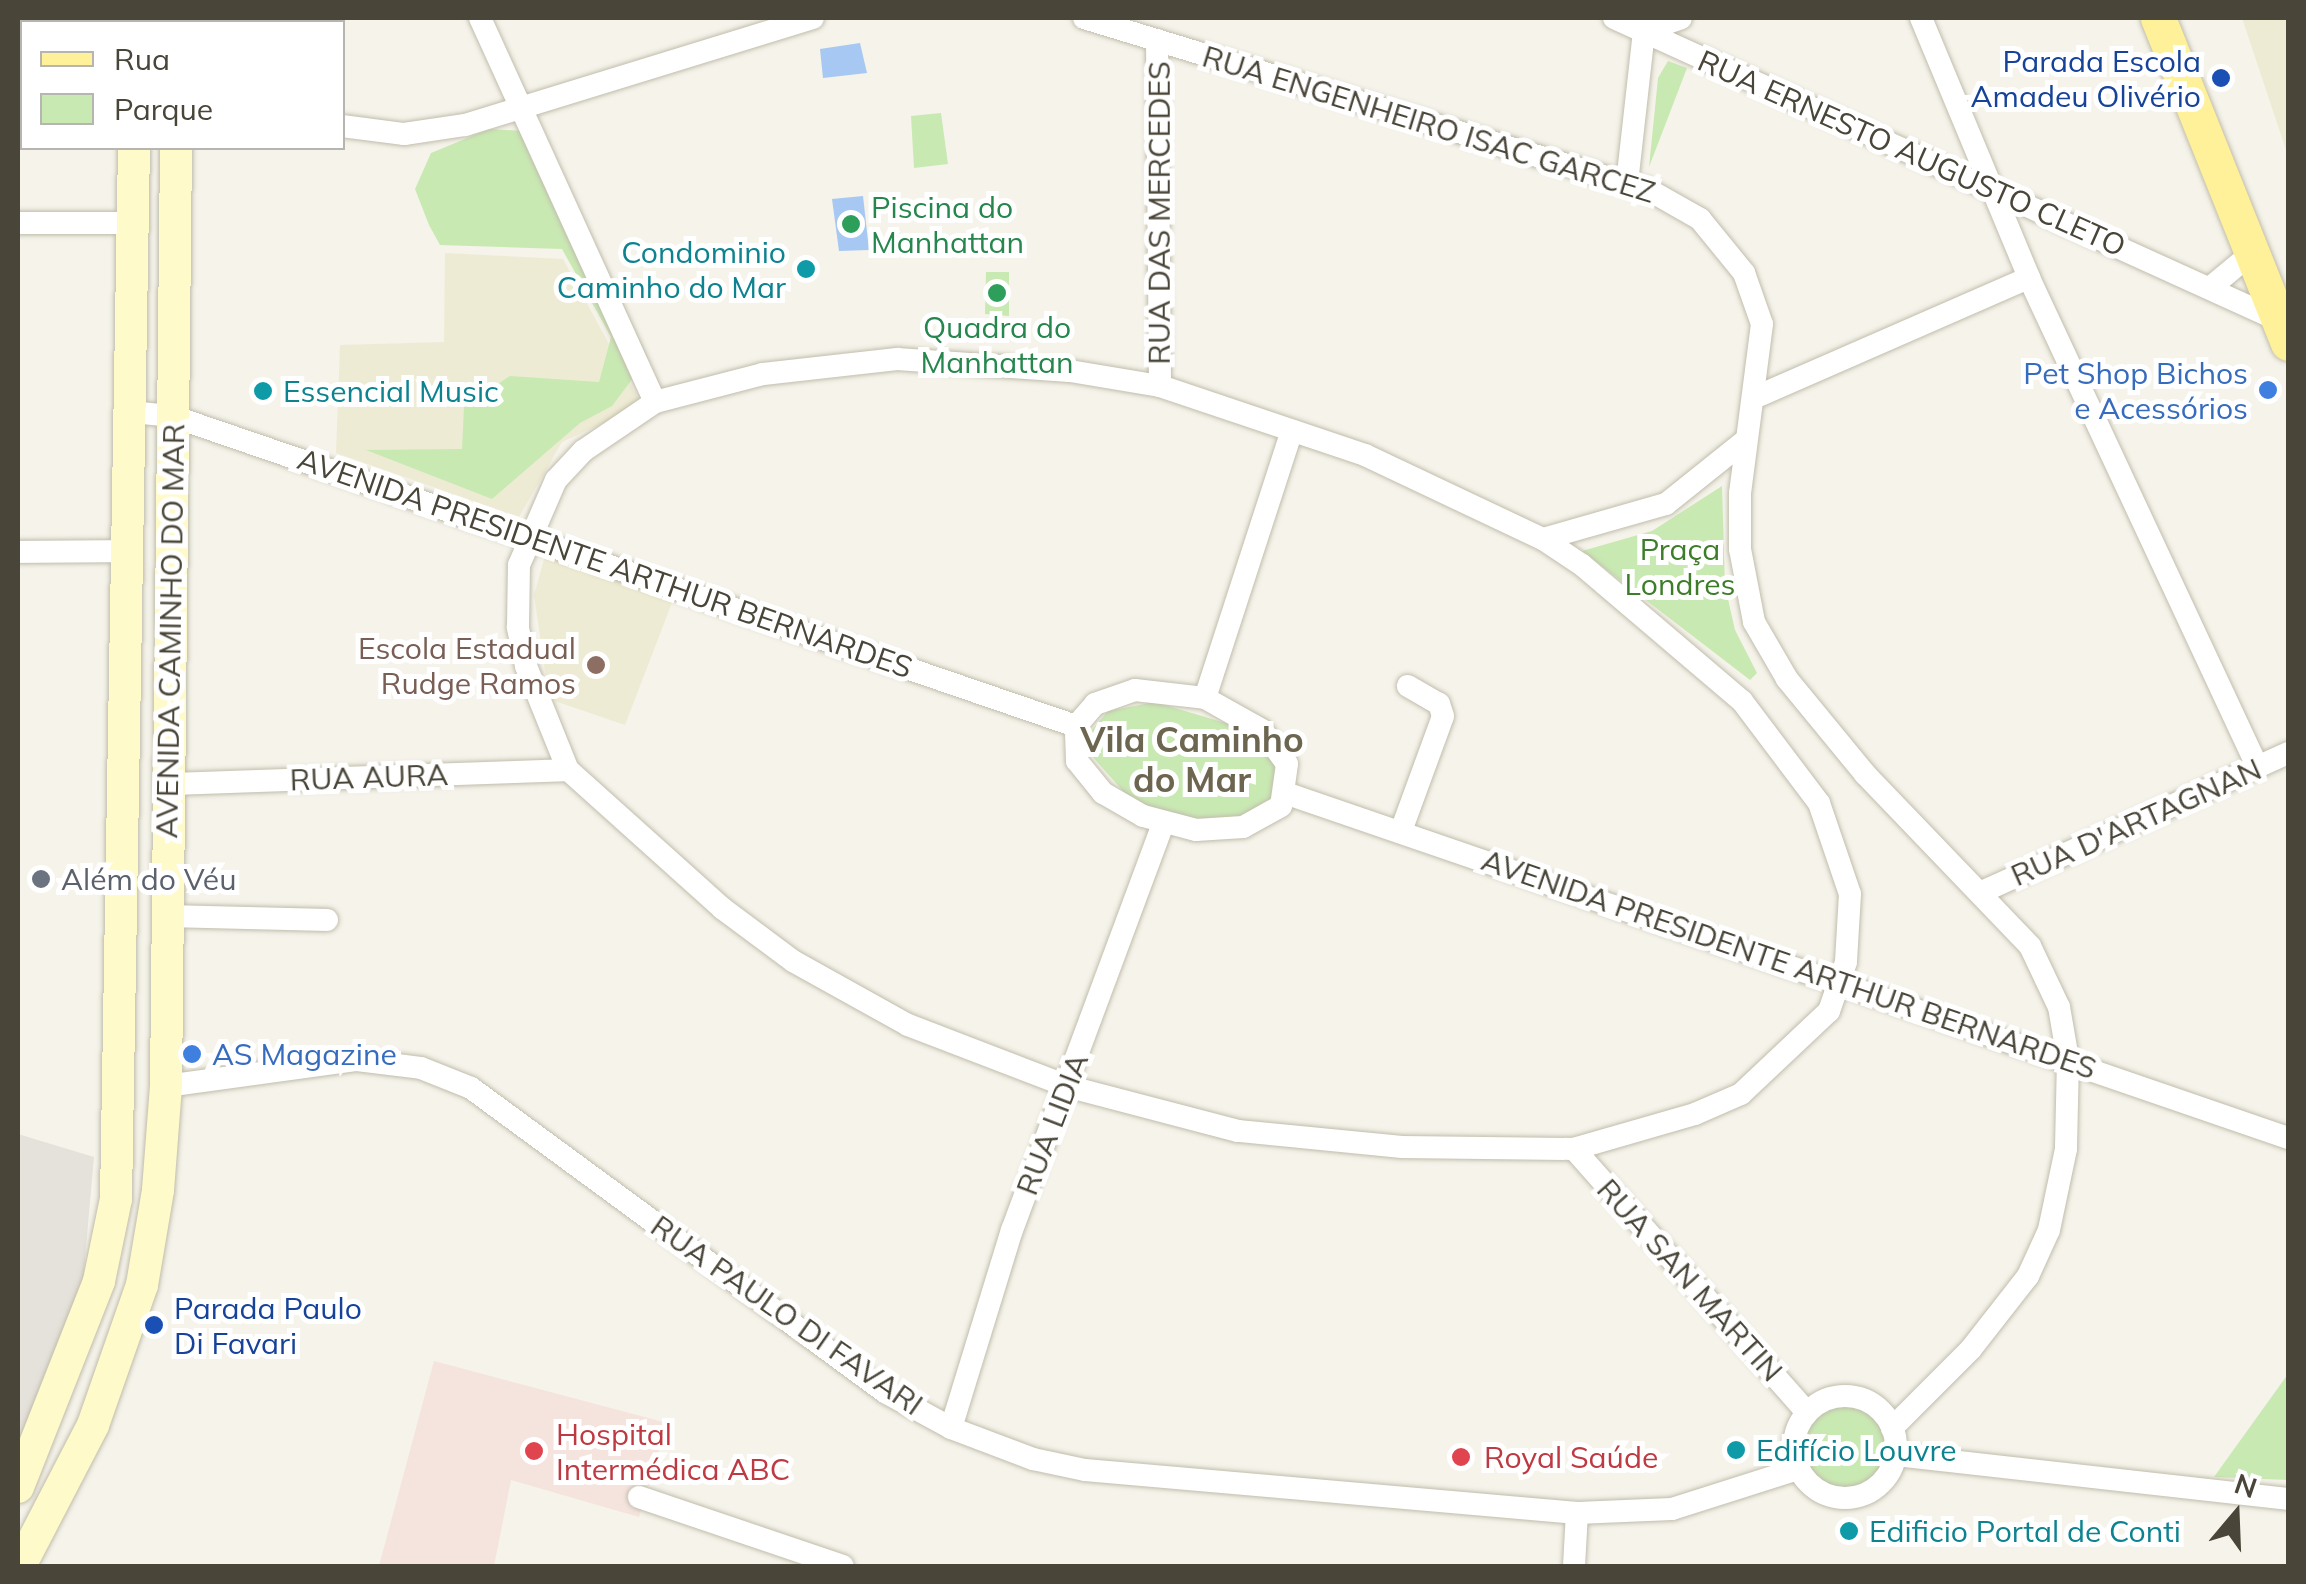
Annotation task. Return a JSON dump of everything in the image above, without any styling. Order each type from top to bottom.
[{"type":"main road","points":[[2158,18],[2284,332]]},
{"type":"main road","points":[[2182,18],[2288,280]]},
{"type":"main road","name":"AVENIDA CAMINHO DO MAR","points":[[18,1487],[99,1281],[116,1199],[134,150]]},
{"type":"main road","name":"AVENIDA CAMINHO DO MAR","points":[[20,1566],[93,1425],[142,1285],[166,1086],[176,150]]},
{"type":"main road","points":[[120,1045],[127,1074],[166,1086]]},
{"type":"street","points":[[480,18],[655,402]]},
{"type":"street","points":[[345,126],[424,133],[520,110],[813,18]]},
{"type":"street","name":"RUA ENGENHEIRO ISAC GARCEZ","points":[[1084,18],[1627,183],[1684,208],[1736,260],[1760,309],[1756,397],[1746,440],[1740,549],[1747,600],[1766,648],[1865,774],[1984,891],[2042,964],[2068,1059]]},
{"type":"street","name":"RUA ERNESTO AUGUSTO CLETO","points":[[1614,18],[1992,192],[2211,287],[2284,332]]},
{"type":"street","points":[[1627,183],[1644,31],[1681,18]]},
{"type":"street","points":[[1921,18],[2029,278],[2258,768]]},
{"type":"street","name":"RUA DAS MERCEDES","points":[[1158,40],[1160,386]]},
{"type":"street","points":[[18,223],[133,223]]},
{"type":"street","points":[[2211,287],[2252,254]]},
{"type":"street","points":[[1756,397],[2029,278]]},
{"type":"street","points":[[897,359],[1002,364],[1160,386],[1366,455],[1543,539],[1705,664],[1804,779],[1830,828],[1850,894],[1840,982],[1829,1012],[1808,1038],[1741,1094],[1695,1114],[1574,1149],[1490,1152],[1304,1141],[1238,1131],[1068,1086],[908,1024],[792,961],[722,908],[568,770],[542,716],[518,627],[519,565],[556,480],[582,450],[655,402],[763,374],[897,359]]},
{"type":"street","name":"AVENIDA PRESIDENTE ARTHUR BERNARDES","points":[[130,412],[172,416],[1076,726]]},
{"type":"street","points":[[1205,698],[1292,430]]},
{"type":"street","points":[[1543,539],[1666,504],[1746,440]]},
{"type":"street","points":[[18,552],[129,552]]},
{"type":"street","points":[[1401,831],[1443,716],[1439,704],[1408,686]]},
{"type":"street","points":[[1135,690],[1205,698],[1244,717],[1279,748],[1288,794],[1269,817],[1242,827],[1196,830],[1163,823],[1125,808],[1086,776],[1077,761],[1076,726],[1095,704],[1135,690]]},
{"type":"street","name":"RUA D'ARTAGNAN","points":[[1984,891],[2288,753]]},
{"type":"street","name":"RUA AURA","points":[[169,784],[568,770]]},
{"type":"street","name":"AVENIDA PRESIDENTE ARTHUR BERNARDES","points":[[1288,794],[2068,1059],[2288,1138]]},
{"type":"street","name":"RUA LIDIA","points":[[952,1428],[1012,1230],[1163,823]]},
{"type":"street","points":[[168,916],[328,920]]},
{"type":"street","points":[[1892,1428],[2002,1314],[2028,1276],[2048,1230],[2066,1149],[2068,1059]]},
{"type":"street","name":"RUA PAULO DI FAVARI","points":[[166,1086],[357,1060],[420,1068],[472,1088],[885,1392],[952,1428],[1034,1459],[1085,1470],[1577,1513],[1672,1509],[1798,1470]]},
{"type":"street","name":"RUA SAN MARTIN","points":[[1574,1149],[1807,1412]]},
{"type":"street","points":[[1848,1396],[1880,1409],[1892,1428],[1896,1455],[1887,1476],[1858,1496],[1824,1494],[1798,1470],[1794,1439],[1807,1412],[1826,1399],[1848,1396]]},
{"type":"street","points":[[1896,1455],[2288,1499]]},
{"type":"street","points":[[640,1497],[843,1566]]},
{"type":"street","points":[[1574,1566],[1577,1513]]},
{"type":"shaded area","points":[[2242,18],[2288,18],[2288,156]]},
{"type":"shaded area","points":[[445,253],[563,259],[642,405],[562,442],[519,517],[336,453],[340,345],[444,342]]},
{"type":"shaded area","name":"Escola Estadual Rudge Ramos","points":[[545,556],[673,600],[625,725],[549,699],[534,595]]},
{"type":"shaded area","points":[[18,1134],[94,1157],[83,1281],[18,1453]]},
{"type":"shaded area","name":"Hospital Intermédica ABC","points":[[434,1361],[667,1423],[639,1517],[511,1480],[494,1566],[379,1566]]},
{"type":"green space","points":[[1668,61],[1687,68],[1649,167],[1658,78]]},
{"type":"green space","points":[[941,113],[948,164],[914,168],[911,116]]},
{"type":"green space","points":[[489,129],[541,132],[648,358],[612,406],[580,423],[492,499],[366,450],[462,449],[464,406],[510,376],[599,382],[611,337],[562,249],[440,245],[429,225],[415,189],[431,153]]},
{"type":"green space","name":"Quadra do Manhattan","points":[[986,272],[1009,272],[1009,316],[985,314]]},
{"type":"green space","name":"Praça Londres","points":[[1722,486],[1725,586],[1735,630],[1757,673],[1750,680],[1582,551],[1652,531]]},
{"type":"green space","points":[[1155,702],[1242,728],[1278,759],[1285,792],[1232,823],[1177,819],[1131,800],[1091,755],[1089,733],[1108,711]]},
{"type":"green space","points":[[2288,1374],[2288,1480],[2214,1477]]},
{"type":"green space","points":[[1844,1399],[1862,1403],[1878,1413],[1888,1429],[1892,1447],[1888,1465],[1878,1481],[1862,1491],[1844,1495],[1826,1491],[1810,1481],[1800,1465],[1796,1447],[1800,1429],[1810,1413],[1826,1403]]},
{"type":"water","points":[[860,43],[867,73],[823,78],[820,49]]},
{"type":"water","name":"Piscina do Manhattan","points":[[863,196],[869,250],[839,251],[832,199]]},
{"type":"place","name":"Parada Escola Amadeu Olivério","points":[[2221,78]]},
{"type":"place","name":"Piscina do Manhattan","points":[[851,224]]},
{"type":"place","name":"Condominio Caminho do Mar","points":[[806,269]]},
{"type":"place","name":"Quadra do Manhattan","points":[[997,293]]},
{"type":"place","name":"Pet Shop Bichos e Acessórios","points":[[2268,390]]},
{"type":"place","name":"Essencial Music","points":[[263,391]]},
{"type":"place","name":"Escola Estadual Rudge Ramos","points":[[596,665]]},
{"type":"place","name":"Além do Véu","points":[[41,879]]},
{"type":"place","name":"AS Magazine","points":[[192,1054]]},
{"type":"place","name":"Parada Paulo Di Favari","points":[[154,1325]]},
{"type":"place","name":"Edifício Louvre","points":[[1736,1450]]},
{"type":"place","name":"Hospital Intermédica ABC","points":[[534,1451]]},
{"type":"place","name":"Royal Saúde","points":[[1461,1457]]},
{"type":"place","name":"Edificio Portal de Conti","points":[[1849,1531]]},
{"type":"district","name":"Vila Caminho do Mar","points":[[1192,759]]}]
